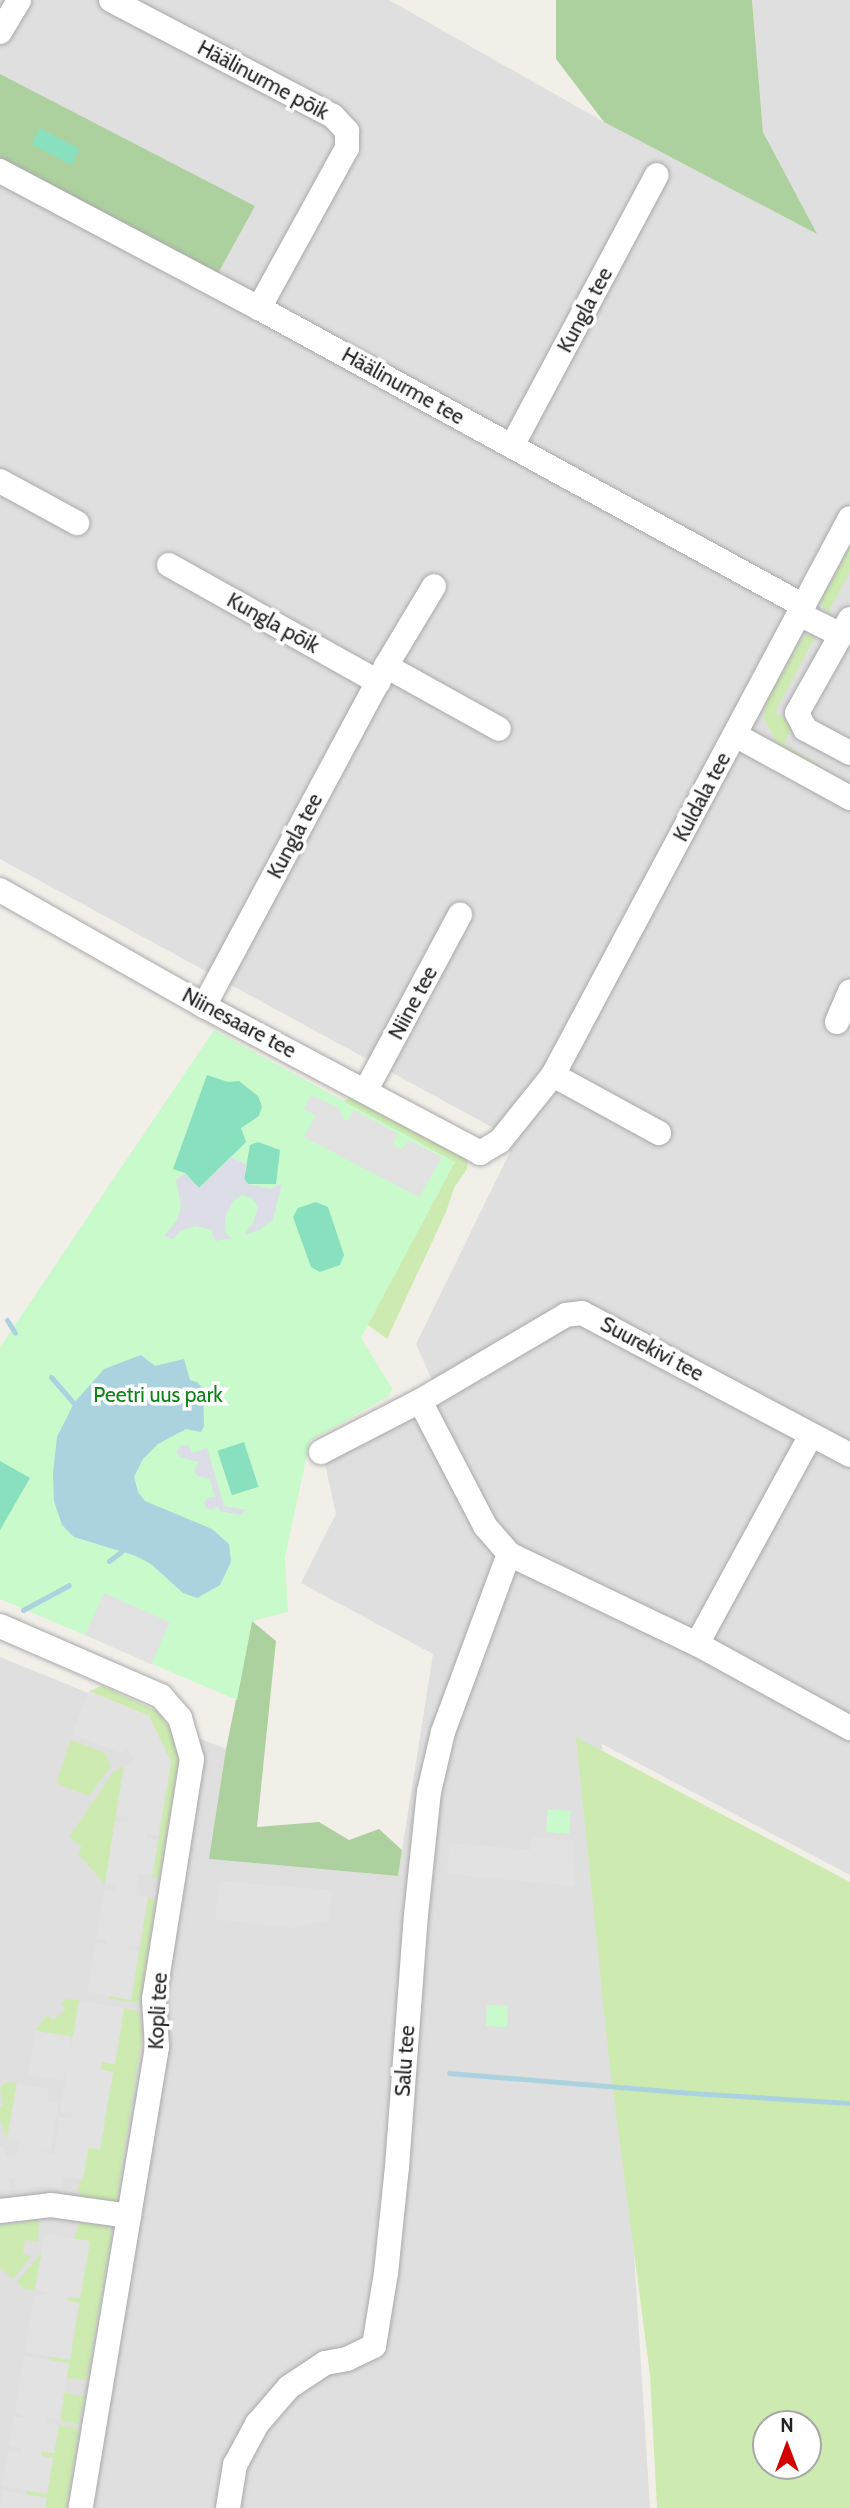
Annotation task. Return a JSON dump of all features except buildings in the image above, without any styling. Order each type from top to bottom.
[{"type":"street","points":[[0,32],[19,0]]},
{"type":"street","name":"Häälinurme põik","points":[[111,0],[333,116],[347,131],[347,148],[260,308]]},
{"type":"street","name":"Häälinurme tee","points":[[0,171],[260,308],[512,446],[801,610],[846,627]]},
{"type":"street","name":"Kungla tee","points":[[512,446],[657,175]]},
{"type":"street","points":[[0,481],[77,523]]},
{"type":"street","name":"Kuldala tee","points":[[480,1153],[500,1141],[553,1075],[850,518]]},
{"type":"street","name":"Kungla põik","points":[[169,565],[382,674]]},
{"type":"street","name":"Kungla tee","points":[[204,1006],[382,674],[434,586]]},
{"type":"street","points":[[846,627],[797,713],[805,729],[850,753]]},
{"type":"street","points":[[382,674],[499,729]]},
{"type":"street","points":[[735,735],[850,798]]},
{"type":"street","name":"Niinesaare tee","points":[[0,890],[204,1006],[480,1153]]},
{"type":"street","name":"Niine tee","points":[[366,1090],[460,915]]},
{"type":"street","points":[[837,1023],[850,992]]},
{"type":"street","points":[[553,1075],[659,1133]]},
{"type":"street","name":"Suurekivi tee","points":[[321,1452],[420,1401],[566,1315],[582,1313],[850,1455]]},
{"type":"street","points":[[420,1401],[485,1526],[509,1555],[697,1644],[850,1728]]},
{"type":"street","points":[[697,1644],[811,1435]]},
{"type":"street","name":"Salu tee","points":[[228,2508],[234,2465],[257,2424],[289,2387],[325,2363],[347,2359],[374,2346],[386,2273],[397,2167],[416,1914],[429,1792],[443,1732],[509,1555]]},
{"type":"street","name":"Kopli tee","points":[[0,1626],[161,1696],[180,1718],[191,1746],[190,1780],[154,1999],[157,2047],[82,2508]]},
{"type":"street","points":[[0,2211],[51,2204],[129,2216]]},
{"type":"shaded area","points":[[0,0],[389,0],[604,122],[815,233],[763,132],[752,0],[850,0],[850,1875],[602,1744],[650,2508],[0,2508],[0,1657],[226,1749],[210,1859],[398,1876],[433,1654],[301,1583],[336,1514],[325,1464],[440,1398],[416,1344],[510,1152],[503,1135],[488,1125],[0,859]]},
{"type":"shaded area","points":[[311,1095],[339,1108],[344,1120],[349,1119],[354,1110],[398,1134],[393,1144],[401,1150],[409,1140],[442,1157],[419,1197],[304,1137],[316,1116],[304,1109]]},
{"type":"shaded area","points":[[231,1157],[247,1165],[244,1179],[248,1184],[270,1189],[282,1184],[273,1219],[259,1230],[244,1235],[253,1223],[258,1207],[252,1198],[242,1195],[233,1201],[225,1217],[226,1233],[231,1238],[215,1241],[212,1230],[196,1226],[180,1231],[173,1239],[164,1236],[177,1220],[181,1206],[176,1180],[185,1173],[199,1188]]},
{"type":"shaded area","points":[[182,1445],[189,1446],[192,1453],[207,1448],[224,1506],[246,1510],[241,1515],[220,1511],[218,1506],[213,1510],[207,1509],[204,1502],[209,1497],[215,1497],[210,1479],[197,1476],[194,1470],[199,1462],[179,1457],[177,1451]]},
{"type":"shaded area","points":[[104,1593],[170,1622],[151,1664],[85,1635]]},
{"type":"shaded area","points":[[89,1691],[149,1716],[171,1762],[158,1836],[146,1834],[146,1838],[158,1840],[152,1875],[139,1874],[136,1895],[148,1897],[140,1946],[128,1945],[128,1949],[139,1951],[131,2000],[87,1992],[95,1943],[107,1945],[107,1940],[96,1939],[104,1889],[116,1891],[116,1886],[105,1884],[115,1821],[127,1823],[128,1817],[116,1815],[124,1766],[134,1761],[128,1749],[120,1753],[72,1734]]},
{"type":"shaded area","points":[[531,1837],[573,1840],[575,1886],[447,1874],[449,1843],[530,1850]]},
{"type":"shaded area","points":[[220,1881],[332,1890],[328,1921],[290,1928],[215,1919]]},
{"type":"shaded area","points":[[79,2000],[124,2008],[115,2064],[102,2062],[101,2070],[113,2072],[100,2149],[88,2148],[83,2180],[63,2176],[60,2189],[45,2186],[15,2190],[14,2178],[9,2178],[10,2191],[0,2192],[0,2146],[4,2146],[6,2158],[15,2156],[18,2151],[19,2142],[7,2139],[17,2083],[49,2089],[47,2100],[59,2102],[51,2151],[39,2150],[65,2156],[54,2152],[59,2117],[72,2118],[72,2114],[60,2112],[67,2070],[63,2081],[28,2075],[35,2031],[70,2036],[71,2049]]},
{"type":"shaded area","points":[[45,2234],[90,2241],[80,2298],[68,2297],[67,2301],[79,2303],[70,2360],[25,2352],[34,2296],[47,2295],[47,2292],[35,2290]]},
{"type":"shaded area","points":[[24,2356],[69,2363],[60,2420],[47,2418],[47,2423],[59,2425],[54,2453],[42,2452],[41,2456],[53,2458],[47,2494],[2,2486],[8,2451],[21,2452],[21,2448],[9,2446],[14,2417],[27,2417],[15,2412]]},
{"type":"shaded area","points":[[2,2490],[47,2498],[45,2508],[0,2508]]},
{"type":"green space","points":[[556,0],[752,0],[763,132],[817,234],[604,122],[556,59]]},
{"type":"green space","points":[[0,74],[255,206],[216,277],[4,163],[0,157]]},
{"type":"green space","points":[[40,128],[80,149],[71,165],[32,144]]},
{"type":"green space","points":[[850,547],[850,571],[828,613],[821,604],[823,597]]},
{"type":"green space","points":[[803,637],[815,637],[775,712],[793,723],[784,744],[850,783],[777,743],[764,719],[766,702]]},
{"type":"green space","name":"Peetri uus park","points":[[214,1030],[455,1162],[361,1338],[392,1388],[389,1396],[310,1441],[285,1557],[288,1612],[252,1621],[237,1700],[0,1599],[0,1347]]},
{"type":"green space","points":[[207,1075],[228,1082],[239,1081],[258,1096],[262,1106],[259,1116],[241,1128],[246,1142],[199,1188],[185,1173],[173,1169]]},
{"type":"green space","points":[[352,1096],[468,1157],[467,1169],[454,1188],[446,1212],[387,1339],[365,1323],[341,1103]]},
{"type":"green space","points":[[258,1142],[280,1150],[276,1184],[248,1184],[244,1179],[250,1145]]},
{"type":"green space","points":[[316,1202],[328,1207],[344,1255],[340,1265],[320,1272],[311,1267],[293,1217],[298,1208]]},
{"type":"green space","points":[[244,1442],[259,1487],[232,1495],[217,1451]]},
{"type":"green space","points":[[0,1461],[30,1478],[0,1530]]},
{"type":"green space","points":[[252,1621],[276,1641],[257,1827],[319,1822],[349,1840],[379,1829],[402,1850],[398,1876],[209,1859],[226,1749]]},
{"type":"green space","points":[[102,1686],[157,1711],[169,1727],[176,1744],[178,1763],[159,1877],[152,1878],[171,1762],[149,1716],[89,1691]]},
{"type":"green space","points":[[576,1737],[850,1882],[850,2508],[657,2508],[650,2375],[609,2060]]},
{"type":"green space","points":[[71,1740],[105,1753],[111,1766],[89,1796],[60,1785],[57,1780]]},
{"type":"green space","points":[[124,1766],[105,1884],[78,1854],[82,1847],[69,1837],[114,1771]]},
{"type":"green space","points":[[548,1809],[571,1811],[569,1834],[546,1832]]},
{"type":"green space","points":[[148,1897],[155,1901],[140,2003],[109,1999],[110,1996],[131,1999]]},
{"type":"green space","points":[[66,1999],[79,2000],[73,2037],[35,2031],[47,2015],[53,2020],[66,2009],[61,2003]]},
{"type":"green space","points":[[487,2005],[508,2006],[507,2027],[486,2026]]},
{"type":"green space","points":[[124,2008],[139,2011],[142,2036],[116,2203],[83,2199],[78,2189],[79,2182],[83,2179],[88,2147],[100,2149],[113,2073],[101,2070],[102,2062],[115,2064]]},
{"type":"green space","points":[[7,2082],[17,2083],[7,2139],[0,2120],[0,2107],[3,2105],[0,2088]]},
{"type":"green space","points":[[39,2220],[38,2242],[25,2240],[23,2254],[31,2256],[13,2279],[0,2268],[0,2225]]},
{"type":"green space","points":[[79,2222],[107,2226],[112,2233],[87,2379],[81,2380],[67,2378],[69,2364],[48,2360],[49,2356],[70,2359],[79,2303],[67,2301],[68,2296],[80,2298],[90,2242],[74,2239]]},
{"type":"green space","points":[[42,2252],[35,2290],[25,2289],[17,2282]]},
{"type":"green space","points":[[64,2392],[85,2397],[78,2424],[60,2420]]},
{"type":"green space","points":[[59,2425],[77,2428],[79,2432],[66,2508],[45,2508],[46,2498],[26,2494],[27,2490],[47,2493],[53,2458],[41,2456],[42,2451],[54,2453]]},
{"type":"water","points":[[141,1355],[155,1366],[184,1359],[190,1380],[203,1388],[204,1426],[201,1432],[186,1429],[158,1444],[143,1459],[134,1477],[138,1492],[145,1501],[212,1529],[229,1544],[231,1562],[220,1585],[197,1598],[183,1593],[151,1564],[136,1556],[74,1537],[62,1525],[54,1501],[53,1474],[57,1437],[74,1403],[104,1369]]},
{"type":"waterway","points":[[7,1320],[15,1333]]},
{"type":"waterway","points":[[51,1377],[74,1403]]},
{"type":"waterway","points":[[109,1561],[121,1552]]},
{"type":"waterway","points":[[23,1610],[69,1585]]},
{"type":"waterway","points":[[449,2073],[850,2103]]}]
